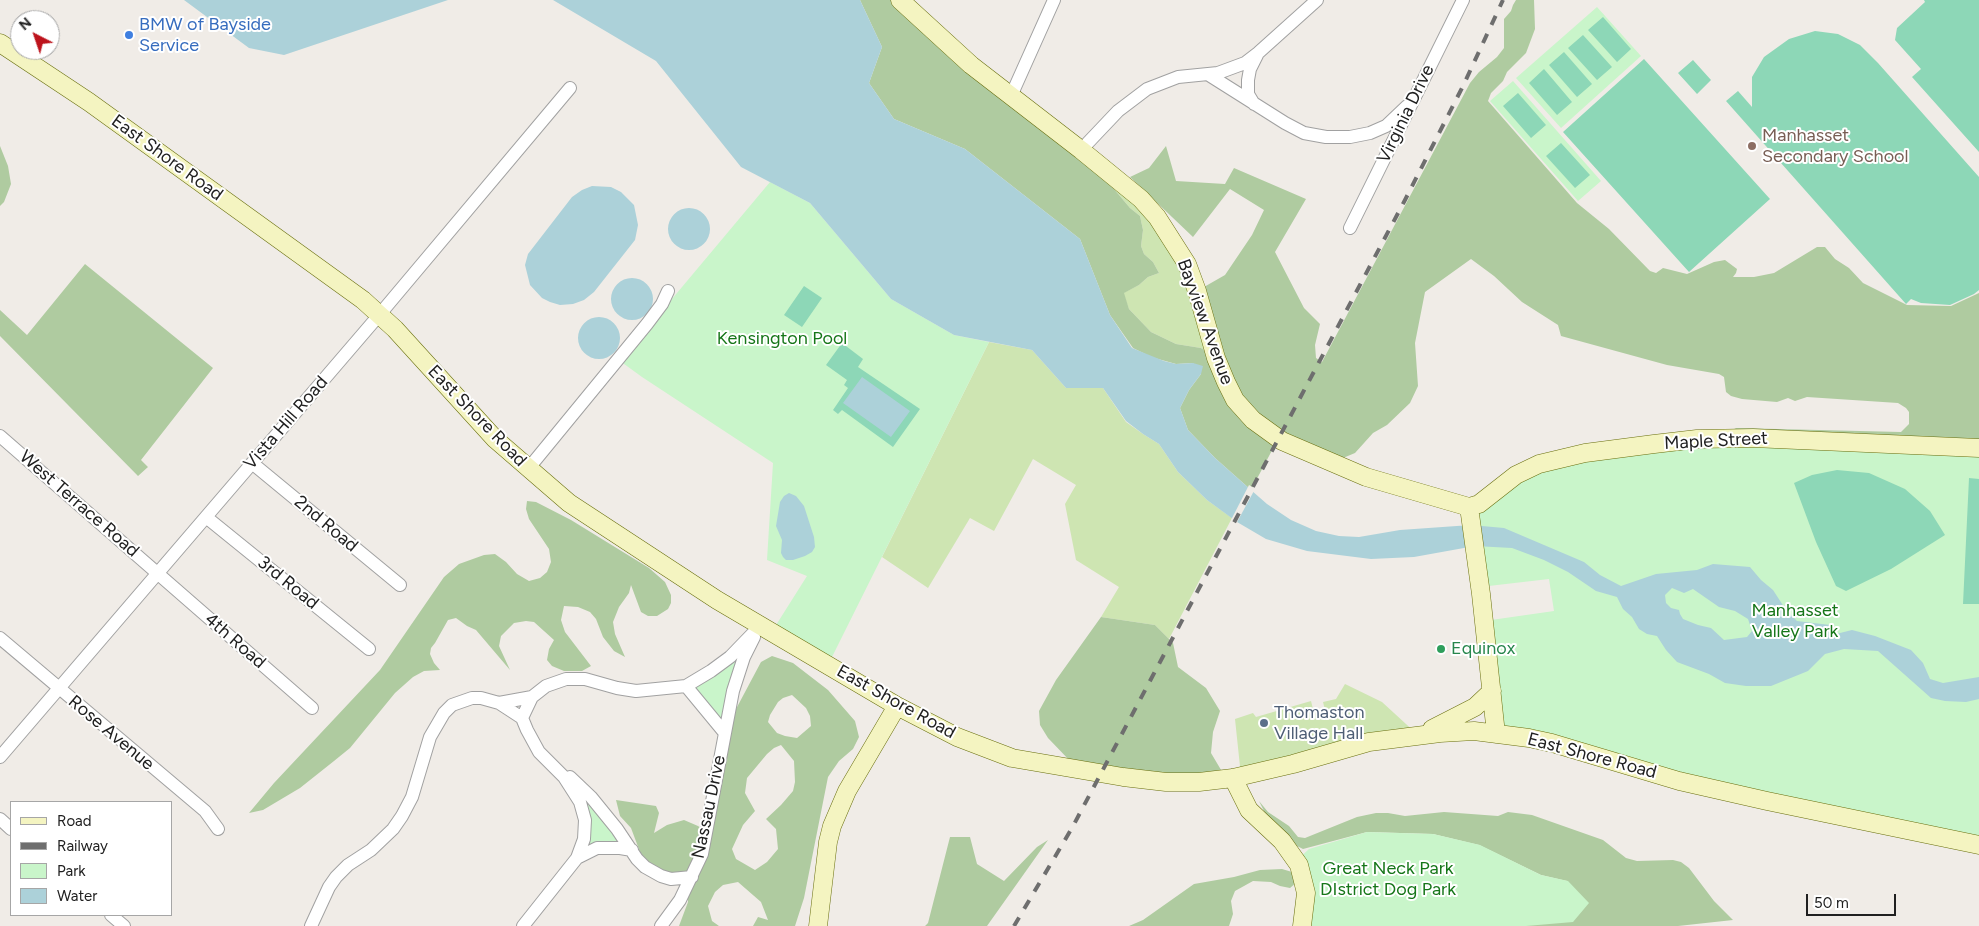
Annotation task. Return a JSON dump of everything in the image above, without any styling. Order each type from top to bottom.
[{"type":"main road","name":"Bayview Avenue","points":[[900,0],[958,54],[1141,199],[1157,218],[1187,264],[1197,291],[1216,358],[1235,400],[1252,420],[1282,441],[1366,477],[1469,507]]},
{"type":"main road","name":"East Shore Road","points":[[0,43],[131,132],[344,284],[380,314],[495,439],[528,469],[578,509],[699,589],[760,626],[898,706],[957,737],[1012,758],[1123,777],[1166,782],[1199,782],[1233,778],[1292,764],[1361,744],[1418,735],[1462,731],[1496,734],[1552,742],[1688,783],[1979,845]]},
{"type":"main road","name":"Maple Street","points":[[1469,507],[1479,504],[1516,475],[1539,464],[1585,453],[1654,444],[1704,439],[1753,438],[1979,448]]},
{"type":"main road","points":[[1469,507],[1496,734]]},
{"type":"main road","points":[[1418,735],[1445,724],[1482,701],[1492,699]]},
{"type":"main road","points":[[1492,699],[1510,726],[1530,738]]},
{"type":"main road","points":[[818,926],[828,842],[832,826],[847,791],[898,706]]},
{"type":"main road","points":[[1233,778],[1250,810],[1282,841],[1299,865],[1306,893],[1302,926]]},
{"type":"street","points":[[1011,96],[1054,0]]},
{"type":"street","points":[[1081,150],[1118,111],[1147,89],[1178,77],[1198,74],[1209,75],[1236,67],[1258,53],[1317,0]]},
{"type":"street","name":"Virginia Drive","points":[[1350,228],[1463,0]]},
{"type":"street","points":[[1254,104],[1248,94],[1248,80],[1250,69],[1258,53]]},
{"type":"street","points":[[1209,75],[1285,123],[1304,132],[1326,137],[1350,138],[1370,133],[1386,126],[1410,104],[1420,87]]},
{"type":"street","name":"Vista Hill Road","points":[[0,757],[380,314],[570,88]]},
{"type":"street","points":[[528,469],[647,324],[662,304],[668,291]]},
{"type":"street","name":"West Terrace Road","points":[[0,436],[158,573]]},
{"type":"street","name":"2nd Road","points":[[252,463],[400,585]]},
{"type":"street","name":"3rd Road","points":[[206,517],[369,649]]},
{"type":"street","name":"4th Road","points":[[158,573],[312,708]]},
{"type":"street","points":[[529,923],[577,858],[584,839],[585,820],[580,802],[564,777],[539,752],[531,737],[524,715],[532,698],[546,686],[566,679],[585,679],[636,691],[686,686],[730,657],[760,626]]},
{"type":"street","name":"Nassau Drive","points":[[661,926],[680,900],[702,854],[724,732],[736,679],[760,626]]},
{"type":"street","name":"Rose Avenue","points":[[0,638],[210,816],[218,830]]},
{"type":"street","points":[[686,686],[724,732]]},
{"type":"street","points":[[311,926],[329,887],[336,877],[348,865],[371,850],[393,829],[402,816],[412,796],[430,736],[444,713],[452,705],[472,698],[480,698],[499,703],[524,715]]},
{"type":"street","points":[[499,703],[532,698]]},
{"type":"street","points":[[545,758],[569,776],[591,797],[645,866],[661,876],[682,879],[692,877]]},
{"type":"street","points":[[0,819],[10,828]]},
{"type":"street","points":[[577,858],[596,848],[632,850]]},
{"type":"street","points":[[112,916],[124,926]]},
{"type":"green space","points":[[860,0],[900,0],[1081,150],[1130,208],[1140,216],[1143,230],[1141,246],[1144,254],[1153,262],[1159,273],[1148,277],[1139,285],[1124,293],[1129,309],[1151,332],[1176,344],[1201,348],[1216,358],[1197,291],[1225,275],[1252,235],[1264,210],[1230,189],[1193,237],[1130,177],[1149,168],[1166,146],[1176,181],[1225,184],[1234,168],[1306,199],[1275,252],[1304,308],[1320,324],[1315,345],[1316,358],[1322,362],[1470,83],[1504,48],[1504,19],[1511,11],[1516,0],[1534,0],[1535,29],[1526,53],[1507,72],[1503,81],[1491,93],[1488,101],[1577,203],[1609,229],[1650,271],[1656,273],[1663,268],[1687,274],[1714,262],[1725,260],[1737,269],[1733,277],[1754,277],[1774,273],[1817,247],[1825,247],[1835,259],[1849,268],[1863,283],[1907,305],[1951,306],[1979,293],[1979,448],[1729,432],[1736,428],[1901,432],[1909,424],[1909,412],[1898,403],[1807,397],[1795,401],[1788,398],[1777,402],[1742,399],[1731,396],[1726,392],[1724,377],[1719,374],[1667,365],[1561,336],[1558,325],[1522,302],[1494,276],[1471,259],[1425,292],[1415,343],[1418,386],[1410,403],[1387,425],[1373,433],[1355,453],[1343,458],[1278,439],[1251,490],[1215,458],[1188,430],[1180,408],[1189,390],[1201,374],[1193,363],[1176,364],[1151,357],[1133,348],[1110,315],[1080,239],[965,149],[894,119],[869,83],[882,47]]},
{"type":"green space","points":[[1924,0],[1979,0],[1979,152],[1912,77],[1921,69],[1895,40],[1897,28],[1925,2]]},
{"type":"green space","points":[[1597,7],[1641,56],[1561,128],[1516,78]]},
{"type":"green space","points":[[1603,17],[1631,49],[1617,62],[1588,30]]},
{"type":"green space","points":[[1815,31],[1838,34],[1860,45],[1979,177],[1979,290],[1974,294],[1950,305],[1921,303],[1911,299],[1906,304],[1726,101],[1738,91],[1752,107],[1752,77],[1764,57],[1789,39]]},
{"type":"green space","points":[[1583,35],[1612,67],[1597,80],[1568,48]]},
{"type":"green space","points":[[1564,52],[1592,84],[1577,97],[1549,65]]},
{"type":"green space","points":[[1644,59],[1770,199],[1689,272],[1563,132]]},
{"type":"green space","points":[[1693,60],[1711,80],[1697,94],[1678,73]]},
{"type":"green space","points":[[1544,69],[1572,102],[1557,115],[1529,83]]},
{"type":"green space","points":[[1513,81],[1601,181],[1578,201],[1490,101]]},
{"type":"green space","points":[[1518,93],[1546,125],[1531,138],[1503,106]]},
{"type":"green space","points":[[1561,143],[1590,175],[1575,188],[1546,156]]},
{"type":"green space","points":[[0,146],[8,166],[11,184],[4,202],[0,206]]},
{"type":"green space","points":[[1081,150],[1175,243],[1216,358],[1201,348],[1176,344],[1151,332],[1129,309],[1123,293],[1139,285],[1148,277],[1159,273],[1153,262],[1144,254],[1141,246],[1143,230],[1140,216],[1130,208]]},
{"type":"green space","name":"Kensington Pool","points":[[770,182],[810,203],[891,299],[954,335],[989,342],[828,665],[771,633],[807,576],[767,560],[773,463],[620,361]]},
{"type":"green space","points":[[85,264],[213,368],[141,460],[148,467],[138,476],[0,336],[0,310],[27,335]]},
{"type":"green space","points":[[804,286],[822,298],[802,327],[784,315]]},
{"type":"green space","points":[[989,342],[1032,350],[1066,388],[1103,388],[1126,422],[1159,444],[1178,472],[1207,500],[1232,518],[1169,639],[1155,625],[1101,617],[1119,587],[1076,560],[1065,504],[1076,485],[1033,459],[994,531],[970,518],[928,588],[882,557]]},
{"type":"green space","points":[[842,343],[863,359],[858,367],[920,409],[893,447],[842,410],[838,414],[833,410],[848,388],[844,385],[847,380],[826,365]]},
{"type":"green space","name":"Manhasset Valley Park","points":[[1654,444],[1979,448],[1979,845],[1496,734],[1484,621],[1554,611],[1549,579],[1480,587],[1475,506],[1508,481]]},
{"type":"green space","points":[[1837,470],[1869,473],[1905,489],[1930,511],[1945,535],[1891,569],[1846,591],[1836,586],[1816,542],[1794,483],[1812,475]]},
{"type":"green space","points":[[1969,478],[1979,479],[1979,604],[1963,604]]},
{"type":"green space","points":[[527,501],[536,502],[571,520],[649,568],[665,582],[671,595],[671,603],[668,609],[657,616],[648,616],[641,612],[631,585],[629,593],[619,607],[613,622],[615,634],[625,657],[614,651],[603,637],[596,619],[590,612],[578,607],[564,606],[561,620],[565,632],[591,666],[582,671],[564,671],[552,666],[547,660],[549,649],[554,640],[534,622],[514,623],[501,636],[499,646],[510,670],[476,630],[456,618],[448,620],[431,648],[430,654],[440,670],[424,671],[413,677],[395,693],[350,748],[300,788],[263,810],[249,813],[274,783],[380,670],[444,577],[459,564],[484,555],[495,554],[517,574],[529,581],[540,578],[547,572],[551,562],[549,549],[529,519],[526,509]]},
{"type":"green space","points":[[1101,617],[1155,625],[1173,643],[1178,667],[1206,688],[1220,711],[1213,732],[1211,753],[1227,780],[1072,763],[1048,738],[1040,725],[1039,711],[1056,680]]},
{"type":"green space","points":[[760,626],[724,732],[686,686]]},
{"type":"green space","points":[[772,656],[793,663],[828,690],[855,721],[859,737],[853,749],[839,761],[828,777],[804,898],[795,926],[753,926],[758,917],[768,920],[761,902],[738,882],[723,885],[715,892],[708,906],[712,921],[719,926],[679,926],[688,902],[687,875],[677,875],[652,869],[640,852],[631,828],[620,816],[616,800],[656,806],[659,813],[654,833],[667,825],[684,820],[698,826],[711,835],[736,709],[761,662]],"holes":[[[792,695],[806,708],[810,716],[811,726],[797,738],[777,733],[768,722],[778,702]],[[781,745],[794,761],[795,782],[793,791],[766,819],[776,829],[778,849],[767,862],[755,870],[736,859],[732,849],[743,825],[755,811],[745,793],[747,778],[767,754]]]},
{"type":"green space","points":[[1345,684],[1382,702],[1418,735],[1241,776],[1235,719],[1253,713],[1256,717],[1311,701],[1314,713],[1325,710],[1323,702],[1336,699]]},
{"type":"green space","points":[[569,776],[617,829],[620,848],[577,858],[584,839]]},
{"type":"green space","points":[[1259,801],[1268,812],[1289,826],[1298,837],[1305,838],[1357,817],[1376,813],[1405,816],[1444,812],[1498,816],[1508,812],[1532,815],[1603,840],[1626,858],[1637,861],[1673,860],[1681,862],[1689,868],[1714,901],[1733,920],[1678,926],[1486,926],[1567,881],[1541,875],[1479,845],[1433,834],[1367,832],[1303,849],[1293,844],[1265,813]]},
{"type":"green space","name":"Great Neck Park DIstrict Dog Park","points":[[1367,832],[1433,834],[1480,845],[1541,875],[1568,881],[1589,903],[1573,922],[1526,926],[1302,926],[1296,861],[1309,849]]},
{"type":"green space","points":[[950,837],[970,837],[977,864],[1004,881],[1037,847],[1048,840],[987,926],[925,926],[928,923]]},
{"type":"green space","points":[[1282,869],[1292,872],[1297,882],[1290,888],[1271,882],[1253,881],[1235,891],[1231,901],[1233,914],[1229,926],[1129,926],[1143,920],[1194,884],[1260,870]]},
{"type":"water","points":[[184,0],[448,0],[284,55],[249,48]]},
{"type":"water","points":[[553,0],[860,0],[882,47],[869,83],[894,119],[965,149],[1080,239],[1110,315],[1132,348],[1164,361],[1176,364],[1193,363],[1203,366],[1201,374],[1189,390],[1180,408],[1188,430],[1215,458],[1267,504],[1291,520],[1316,531],[1339,536],[1359,537],[1400,530],[1471,525],[1504,528],[1584,562],[1600,575],[1621,586],[1656,574],[1697,570],[1713,564],[1750,567],[1773,590],[1786,610],[1797,621],[1830,625],[1834,628],[1836,634],[1852,630],[1875,636],[1911,650],[1923,663],[1930,679],[1943,683],[1979,677],[1979,699],[1966,702],[1931,698],[1878,651],[1844,649],[1825,654],[1808,671],[1771,686],[1746,686],[1725,683],[1709,674],[1677,662],[1657,636],[1647,634],[1639,629],[1632,617],[1623,609],[1617,597],[1596,591],[1568,572],[1544,560],[1512,548],[1475,546],[1414,557],[1371,559],[1307,551],[1266,539],[1237,522],[1207,500],[1178,472],[1159,444],[1126,421],[1103,388],[1066,388],[1032,350],[954,335],[891,299],[810,203],[741,167],[656,61]],"holes":[[[1672,588],[1684,593],[1693,589],[1719,607],[1735,611],[1748,619],[1752,631],[1747,637],[1724,640],[1711,628],[1683,619],[1679,610],[1671,608],[1666,603],[1665,595]]]},
{"type":"water","points":[[592,186],[611,187],[621,192],[634,205],[638,225],[635,240],[594,292],[584,300],[573,304],[560,305],[550,302],[542,298],[530,285],[525,265],[528,254],[572,197]]},
{"type":"water","points":[[693,208],[701,211],[707,217],[710,229],[707,241],[701,247],[685,250],[677,247],[671,241],[668,225],[671,217],[677,211]]},
{"type":"water","points":[[636,278],[644,281],[650,287],[653,299],[650,311],[644,317],[628,320],[620,317],[614,311],[611,295],[614,287],[620,281]]},
{"type":"water","points":[[603,317],[611,320],[617,326],[620,338],[617,350],[611,356],[595,359],[587,356],[581,350],[578,334],[581,326],[587,320]]},
{"type":"water","points":[[862,377],[910,411],[891,437],[843,403]]},
{"type":"water","points":[[789,493],[796,496],[804,506],[814,537],[815,547],[812,552],[793,560],[786,560],[781,553],[782,540],[776,526],[780,502]]},
{"type":"pier","points":[[1249,485],[1255,489],[1236,524],[1231,520]]},
{"type":"railway","points":[[1014,926],[1072,828],[1405,200],[1463,86],[1503,0]]},
{"type":"place","name":"BMW of Bayside Service","points":[[129,35]]},
{"type":"place","name":"Manhasset Secondary School","points":[[1752,146]]},
{"type":"place","name":"Equinox","points":[[1441,649]]},
{"type":"place","name":"Thomaston Village Hall","points":[[1264,723]]}]
